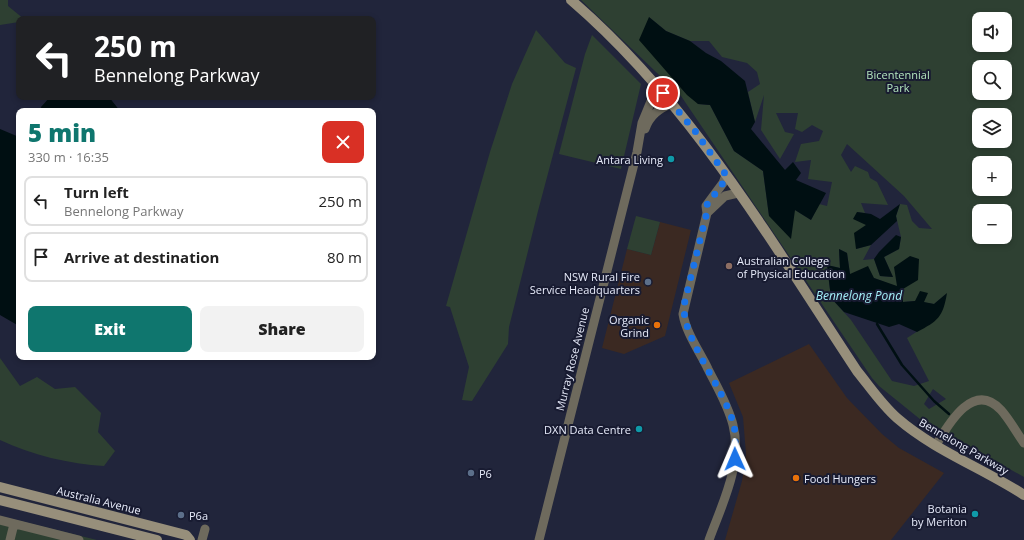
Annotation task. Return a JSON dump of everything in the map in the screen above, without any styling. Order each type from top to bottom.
[{"type":"street","name":"Bennelong Parkway","points":[[571,0],[629,54],[655,82],[695,131],[862,377],[896,417],[936,445],[1024,495]]},
{"type":"street","name":"Murray Rose Avenue","points":[[539,540],[640,137],[642,123],[654,94],[655,82]]},
{"type":"street","name":"Murray Rose Avenue","points":[[640,137],[652,116],[658,110],[672,103]]},
{"type":"street","points":[[709,540],[732,475],[735,444],[734,426],[727,407],[684,319],[684,305],[707,212],[706,206],[723,183],[726,175]]},
{"type":"street","points":[[707,212],[725,196],[738,193]]},
{"type":"street","points":[[936,445],[959,410],[971,402],[979,401],[992,404],[1000,409],[1024,443]]},
{"type":"street","name":"Australia Avenue","points":[[0,487],[179,533],[186,535],[190,540]]},
{"type":"street","points":[[0,500],[157,540]]},
{"type":"street","points":[[0,520],[80,540]]},
{"type":"street","points":[[10,540],[14,524]]},
{"type":"street","points":[[202,540],[204,529]]},
{"type":"shaded area","name":"NSW Rural Fire Service Headquarters","points":[[660,222],[691,230],[665,336],[624,354],[602,348],[627,249],[651,255]]},
{"type":"shaded area","points":[[809,344],[847,398],[882,434],[899,448],[944,473],[891,540],[725,540],[742,481],[746,454],[743,417],[729,383]]},
{"type":"green space","points":[[0,0],[8,0],[8,6],[20,16],[16,16],[16,22],[0,25]]},
{"type":"green space","name":"Bicentennial Park","points":[[581,0],[1024,0],[1024,477],[933,426],[931,428],[879,386],[872,378],[681,96]],"holes":[[[649,17],[666,31],[690,41],[709,41],[722,57],[747,63],[757,72],[760,84],[748,92],[755,122],[764,95],[761,130],[780,159],[794,134],[785,132],[776,113],[798,113],[795,129],[802,132],[812,125],[823,131],[819,141],[801,144],[795,162],[811,160],[808,179],[832,182],[827,206],[819,204],[811,220],[795,210],[769,216],[763,171],[734,151],[710,105],[698,104]],[[847,144],[904,196],[932,229],[919,228],[912,221],[907,205],[900,204],[896,216],[901,237],[899,249],[884,257],[893,277],[880,276],[874,259],[863,260],[871,245],[856,249],[866,225],[857,212],[865,213],[861,203],[888,205],[877,182],[870,178],[868,172],[855,166],[851,172],[841,155]],[[839,249],[847,253],[850,274],[874,278],[903,289],[902,302],[915,301],[934,304],[946,294],[918,331],[907,338],[929,381],[914,386],[892,381],[851,320],[831,298],[827,265],[840,268]],[[933,389],[946,399],[929,409],[924,404]]]},
{"type":"green space","points":[[536,30],[565,63],[576,68],[509,327],[508,344],[472,401],[462,400],[469,367],[450,307],[446,306],[490,152],[512,84]]},
{"type":"green space","points":[[592,35],[641,84],[621,169],[559,154],[585,54]]},
{"type":"green space","points":[[636,216],[660,222],[651,255],[627,249]]},
{"type":"green space","points":[[0,358],[20,386],[37,377],[55,389],[75,387],[101,413],[98,432],[115,451],[104,466],[51,458],[0,440]]},
{"type":"green space","points":[[0,516],[97,540],[0,540]]},
{"type":"water","points":[[649,17],[666,31],[690,41],[706,53],[721,61],[745,81],[755,122],[751,129],[785,170],[793,162],[801,173],[796,180],[826,193],[811,220],[795,210],[791,239],[769,216],[763,171],[734,151],[710,105],[698,104],[687,95],[639,40]]},
{"type":"water","points":[[47,100],[111,100],[118,108],[41,108]]},
{"type":"water","points":[[0,129],[16,136],[16,324],[0,315]]},
{"type":"water","points":[[900,204],[896,216],[897,221],[871,245],[856,249],[854,233],[866,225],[853,219],[857,212],[871,214],[880,219]]},
{"type":"water","points":[[896,235],[901,237],[899,249],[884,257],[893,277],[880,276],[874,259]]},
{"type":"water","name":"Bennelong Pond","points":[[839,249],[847,253],[850,274],[868,266],[874,278],[897,286],[894,267],[910,256],[919,259],[918,280],[903,289],[903,302],[915,301],[920,291],[928,293],[924,302],[934,304],[947,293],[944,308],[935,321],[917,332],[899,324],[889,327],[844,312],[831,298],[827,265],[840,268]]},
{"type":"waterway","points":[[877,324],[902,365],[934,401],[949,414]]},
{"type":"place","name":"Antara Living","points":[[671,159]]},
{"type":"place","name":"Australian College of Physical Education","points":[[729,266]]},
{"type":"place","name":"NSW Rural Fire Service Headquarters","points":[[648,282]]},
{"type":"place","name":"Organic Grind","points":[[657,325]]},
{"type":"place","name":"DXN Data Centre","points":[[639,429]]},
{"type":"place","name":"P6","points":[[471,473]]},
{"type":"place","name":"Food Hungers","points":[[796,478]]},
{"type":"place","name":"Botania by Meriton","points":[[975,514]]},
{"type":"place","name":"P6a","points":[[181,515]]},
{"type":"route","points":[[663,93],[695,131],[726,175],[719,190],[706,206],[707,212],[683,314],[689,330],[723,397],[734,426],[735,459]]}]
